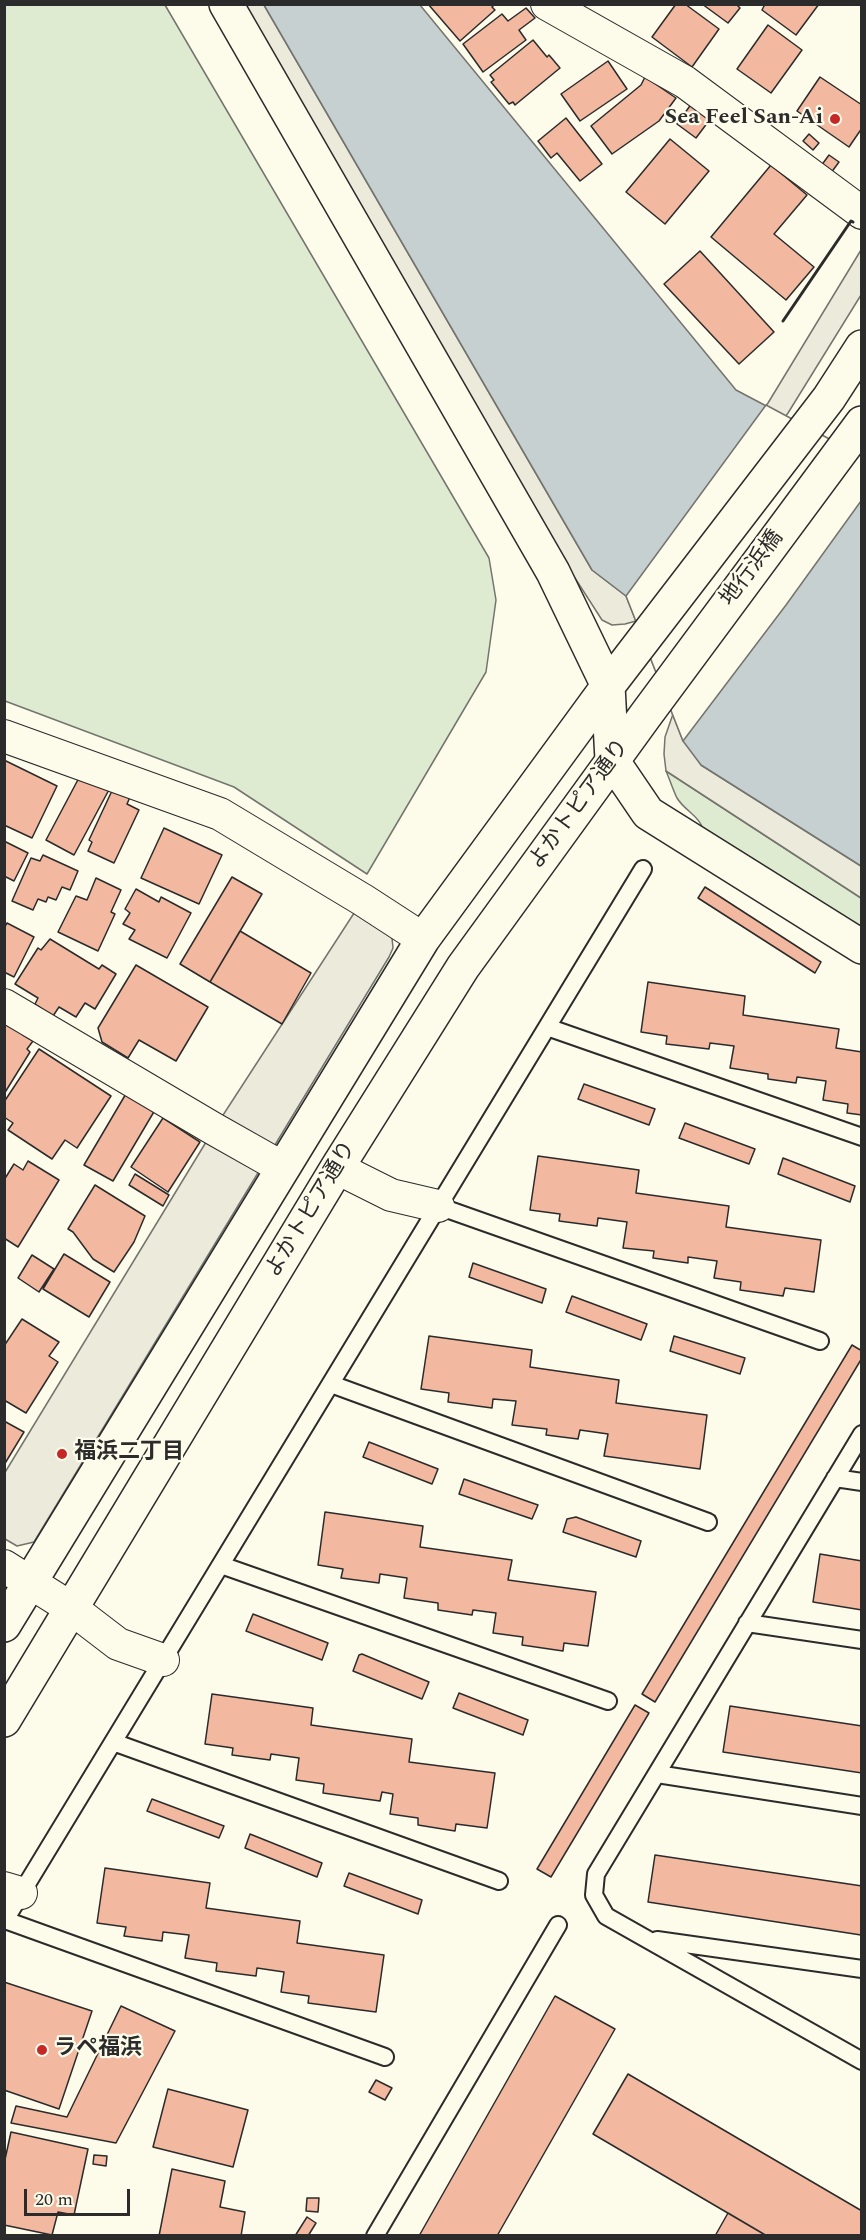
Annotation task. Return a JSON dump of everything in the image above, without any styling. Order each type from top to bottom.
[{"type":"street","points":[[226,4],[553,572],[608,686],[612,760],[648,813],[861,947]]},
{"type":"street","points":[[547,4],[686,82],[861,213]]},
{"type":"street","name":"地行浜橋","points":[[608,686],[829,398],[861,347]]},
{"type":"street","name":"地行浜橋","points":[[645,716],[861,423]]},
{"type":"street","name":"よかトピア通り","points":[[4,1625],[17,1574],[283,1168],[423,939],[608,686]]},
{"type":"street","name":"よかトピア通り","points":[[4,1720],[338,1168],[464,967],[645,716]]},
{"type":"street","points":[[4,736],[220,814],[423,939]]},
{"type":"street","points":[[4,1005],[283,1168]]},
{"type":"street","points":[[338,1168],[391,1195],[438,1206]]},
{"type":"street","points":[[17,1574],[71,1608],[118,1644],[163,1660]]},
{"type":"lane","points":[[385,2057],[5,1920],[13,1890],[113,1742],[643,869]]},
{"type":"lane","points":[[547,1027],[861,1137]]},
{"type":"lane","points":[[438,1206],[820,1341]]},
{"type":"lane","points":[[331,1384],[708,1522]]},
{"type":"lane","points":[[861,1434],[596,1874],[594,1895],[606,1916],[861,2061]]},
{"type":"lane","points":[[835,1478],[861,1482]]},
{"type":"lane","points":[[221,1565],[608,1701]]},
{"type":"lane","points":[[747,1623],[861,1640]]},
{"type":"lane","points":[[113,1742],[499,1881]]},
{"type":"lane","points":[[657,1774],[861,1806]]},
{"type":"lane","points":[[375,2235],[558,1925]]},
{"type":"lane","points":[[648,1939],[861,1970]]},
{"type":"green space","points":[[4,5],[165,5],[489,558],[496,600],[486,672],[367,874],[234,787],[5,701]]},
{"type":"green space","points":[[666,771],[861,898],[861,927],[702,827],[677,798]]},
{"type":"shaded area","points":[[245,5],[264,5],[592,570],[626,596],[768,403],[861,250],[861,295],[788,413],[636,621],[612,625],[602,620],[573,575]]},
{"type":"shaded area","points":[[264,5],[420,5],[736,390],[861,456],[861,866],[701,765],[683,741],[626,596],[592,570]]},
{"type":"shaded area","points":[[673,714],[701,765],[861,866],[861,898],[666,771],[665,737]]},
{"type":"shaded area","points":[[358,907],[387,931],[392,938],[393,948],[389,957],[34,1542],[17,1546],[5,1539],[4,1474],[214,1129]]},
{"type":"pier","points":[[766,405],[861,456],[861,501],[683,741],[626,596]]},
{"type":"building","points":[[428,4],[495,4],[492,7],[495,10],[460,41]]},
{"type":"building","points":[[676,4],[685,4],[719,29],[692,67],[652,37]]},
{"type":"building","points":[[702,4],[736,4],[740,8],[728,23]]},
{"type":"building","points":[[765,4],[819,4],[796,35],[762,10]]},
{"type":"building","points":[[526,8],[535,18],[519,30],[526,40],[483,72],[463,44],[502,14],[508,21]]},
{"type":"building","points":[[768,25],[802,50],[771,93],[737,69]]},
{"type":"building","points":[[533,40],[560,68],[515,105],[513,102],[509,104],[491,82],[494,80],[490,75]]},
{"type":"building","points":[[608,61],[627,89],[580,121],[561,94]]},
{"type":"building","points":[[645,77],[676,98],[659,121],[612,154],[591,126],[641,85]]},
{"type":"building","name":"Sea Feel San-Ai","points":[[820,77],[862,105],[862,128],[849,147],[797,111]]},
{"type":"building","points":[[692,103],[711,118],[696,138],[677,124]]},
{"type":"building","points":[[566,118],[602,164],[580,181],[557,153],[551,158],[538,141]]},
{"type":"building","points":[[809,134],[819,143],[813,150],[803,141]]},
{"type":"building","points":[[670,139],[709,171],[665,224],[626,192]]},
{"type":"building","points":[[829,155],[839,162],[828,177],[818,170]]},
{"type":"building","points":[[771,165],[807,195],[774,234],[814,267],[786,300],[711,237]]},
{"type":"building","points":[[700,251],[774,332],[739,364],[664,284]]},
{"type":"building","points":[[4,760],[57,786],[32,838],[4,825]]},
{"type":"building","points":[[81,774],[111,786],[74,855],[46,840]]},
{"type":"building","points":[[117,780],[134,788],[127,804],[139,810],[114,863],[88,851],[92,842],[89,840]]},
{"type":"building","points":[[164,828],[222,855],[199,904],[141,878]]},
{"type":"building","points":[[4,841],[28,853],[14,881],[4,876]]},
{"type":"building","points":[[43,855],[78,871],[70,890],[62,887],[56,900],[48,897],[46,902],[38,899],[33,910],[12,901],[31,858],[40,861]]},
{"type":"building","points":[[232,877],[262,894],[210,982],[180,964]]},
{"type":"building","points":[[96,878],[121,890],[111,912],[115,914],[98,951],[58,932],[76,896],[87,900]]},
{"type":"building","points":[[705,887],[821,962],[815,973],[698,898]]},
{"type":"building","points":[[136,889],[159,902],[161,897],[191,913],[167,958],[129,939],[135,930],[123,924],[130,913],[125,909]]},
{"type":"building","points":[[7,923],[34,937],[14,977],[4,972],[4,928]]},
{"type":"building","points":[[240,931],[311,973],[282,1024],[210,982]]},
{"type":"building","points":[[50,939],[99,969],[102,965],[116,974],[95,1009],[85,1003],[76,1017],[59,1007],[53,1016],[35,1004],[38,998],[15,984],[38,948],[41,950]]},
{"type":"building","points":[[136,965],[208,1007],[176,1061],[139,1040],[128,1058],[102,1042],[98,1028]]},
{"type":"building","points":[[648,982],[745,996],[743,1015],[839,1029],[836,1048],[862,1052],[862,1115],[847,1113],[848,1104],[823,1100],[826,1081],[797,1077],[796,1083],[768,1079],[768,1074],[730,1068],[734,1046],[710,1043],[709,1049],[666,1044],[667,1036],[641,1032]]},
{"type":"building","points":[[11,1017],[28,1028],[23,1035],[33,1041],[27,1049],[30,1052],[4,1094],[4,1028]]},
{"type":"building","points":[[39,1049],[111,1096],[77,1148],[65,1140],[52,1159],[8,1130],[13,1123],[4,1117],[4,1102]]},
{"type":"building","points":[[584,1084],[655,1109],[649,1125],[578,1099]]},
{"type":"building","points":[[127,1092],[155,1110],[113,1181],[84,1165]]},
{"type":"building","points":[[163,1118],[200,1142],[168,1192],[131,1167]]},
{"type":"building","points":[[685,1123],[755,1149],[749,1164],[679,1138]]},
{"type":"building","points":[[538,1156],[639,1170],[636,1193],[729,1206],[726,1227],[821,1240],[814,1292],[785,1288],[783,1296],[740,1290],[741,1282],[714,1278],[717,1261],[688,1257],[688,1263],[653,1258],[654,1251],[623,1248],[627,1222],[598,1218],[597,1226],[559,1221],[560,1214],[530,1210]]},
{"type":"building","points":[[783,1158],[855,1186],[850,1202],[778,1174]]},
{"type":"building","points":[[28,1161],[59,1180],[18,1247],[4,1238],[4,1180],[14,1164],[23,1170]]},
{"type":"building","points":[[135,1174],[169,1195],[163,1206],[129,1185]]},
{"type":"building","points":[[95,1185],[145,1216],[134,1242],[114,1272],[93,1259],[73,1232],[68,1229]]},
{"type":"building","points":[[64,1254],[110,1282],[89,1317],[43,1289]]},
{"type":"building","points":[[32,1255],[54,1269],[39,1292],[18,1278]]},
{"type":"building","points":[[473,1263],[546,1289],[542,1303],[469,1277]]},
{"type":"building","points":[[572,1296],[647,1324],[641,1340],[566,1312]]},
{"type":"building","points":[[22,1319],[59,1342],[49,1356],[58,1362],[26,1413],[4,1400],[4,1346]]},
{"type":"building","points":[[429,1336],[532,1350],[530,1367],[619,1380],[616,1403],[707,1415],[700,1469],[604,1456],[608,1434],[580,1430],[578,1439],[546,1435],[547,1429],[512,1425],[516,1401],[493,1399],[492,1408],[448,1402],[449,1393],[421,1389]]},
{"type":"building","points":[[674,1336],[745,1358],[740,1374],[670,1351]]},
{"type":"building","points":[[852,1345],[862,1351],[862,1358],[655,1702],[642,1694]]},
{"type":"building","points":[[4,1421],[24,1432],[4,1465]]},
{"type":"building","points":[[369,1442],[438,1469],[432,1484],[363,1457]]},
{"type":"building","points":[[464,1479],[538,1505],[532,1519],[459,1494]]},
{"type":"building","points":[[325,1512],[423,1526],[420,1547],[512,1560],[508,1580],[596,1592],[588,1646],[564,1643],[563,1651],[522,1645],[523,1637],[493,1633],[496,1613],[473,1610],[472,1615],[438,1610],[438,1603],[404,1598],[407,1578],[380,1574],[379,1583],[341,1578],[343,1569],[318,1565]]},
{"type":"building","points":[[576,1517],[641,1541],[636,1557],[563,1532],[567,1519]]},
{"type":"building","points":[[820,1554],[862,1561],[862,1610],[813,1602]]},
{"type":"building","points":[[253,1614],[328,1643],[322,1660],[246,1631]]},
{"type":"building","points":[[362,1654],[429,1682],[422,1699],[353,1671],[359,1655]]},
{"type":"building","points":[[459,1693],[528,1720],[523,1735],[453,1708]]},
{"type":"building","points":[[212,1694],[313,1708],[311,1725],[412,1739],[409,1762],[495,1773],[487,1828],[456,1824],[455,1831],[418,1825],[418,1818],[390,1814],[393,1794],[382,1792],[380,1801],[323,1793],[324,1784],[296,1780],[299,1758],[271,1754],[270,1760],[232,1755],[233,1748],[205,1744]]},
{"type":"building","points":[[635,1705],[649,1713],[551,1877],[537,1869]]},
{"type":"building","points":[[730,1706],[862,1726],[862,1773],[723,1752]]},
{"type":"building","points":[[152,1799],[224,1826],[219,1838],[147,1811]]},
{"type":"building","points":[[250,1834],[322,1863],[317,1877],[245,1848]]},
{"type":"building","points":[[655,1855],[862,1886],[861,1935],[648,1902]]},
{"type":"building","points":[[105,1868],[210,1883],[206,1908],[300,1921],[297,1943],[384,1955],[376,2012],[308,2003],[309,1996],[281,1992],[284,1972],[257,1968],[256,1976],[216,1971],[217,1963],[185,1958],[189,1935],[163,1932],[162,1941],[124,1936],[126,1927],[97,1923]]},
{"type":"building","points":[[349,1873],[422,1900],[418,1914],[344,1886]]},
{"type":"building","name":"ラペ福浜","points":[[4,1982],[92,2011],[59,2109],[4,2090]]},
{"type":"building","points":[[555,1996],[615,2029],[497,2236],[419,2236]]},
{"type":"building","points":[[121,2006],[175,2031],[116,2143],[11,2123],[16,2106],[67,2117]]},
{"type":"building","points":[[628,2074],[862,2211],[862,2236],[767,2236],[593,2134]]},
{"type":"building","points":[[376,2080],[392,2088],[385,2100],[369,2092]]},
{"type":"building","points":[[168,2089],[248,2110],[233,2167],[153,2147]]},
{"type":"building","points":[[11,2132],[88,2149],[74,2215],[58,2212],[52,2235],[4,2225],[4,2164]]},
{"type":"building","points":[[94,2155],[107,2156],[106,2166],[93,2164]]},
{"type":"building","points":[[172,2169],[225,2181],[220,2207],[245,2212],[241,2236],[159,2236]]},
{"type":"building","points":[[307,2198],[319,2198],[318,2212],[306,2211]]},
{"type":"building","points":[[728,2213],[767,2236],[715,2236]]},
{"type":"building","points":[[307,2217],[316,2223],[308,2236],[295,2236]]},
{"type":"wall","points":[[783,321],[851,221],[853,222]]},
{"type":"place","name":"Sea Feel San-Ai","points":[[835,119]]},
{"type":"place","name":"福浜二丁目","points":[[62,1454]]},
{"type":"place","name":"ラペ福浜","points":[[42,2050]]}]
